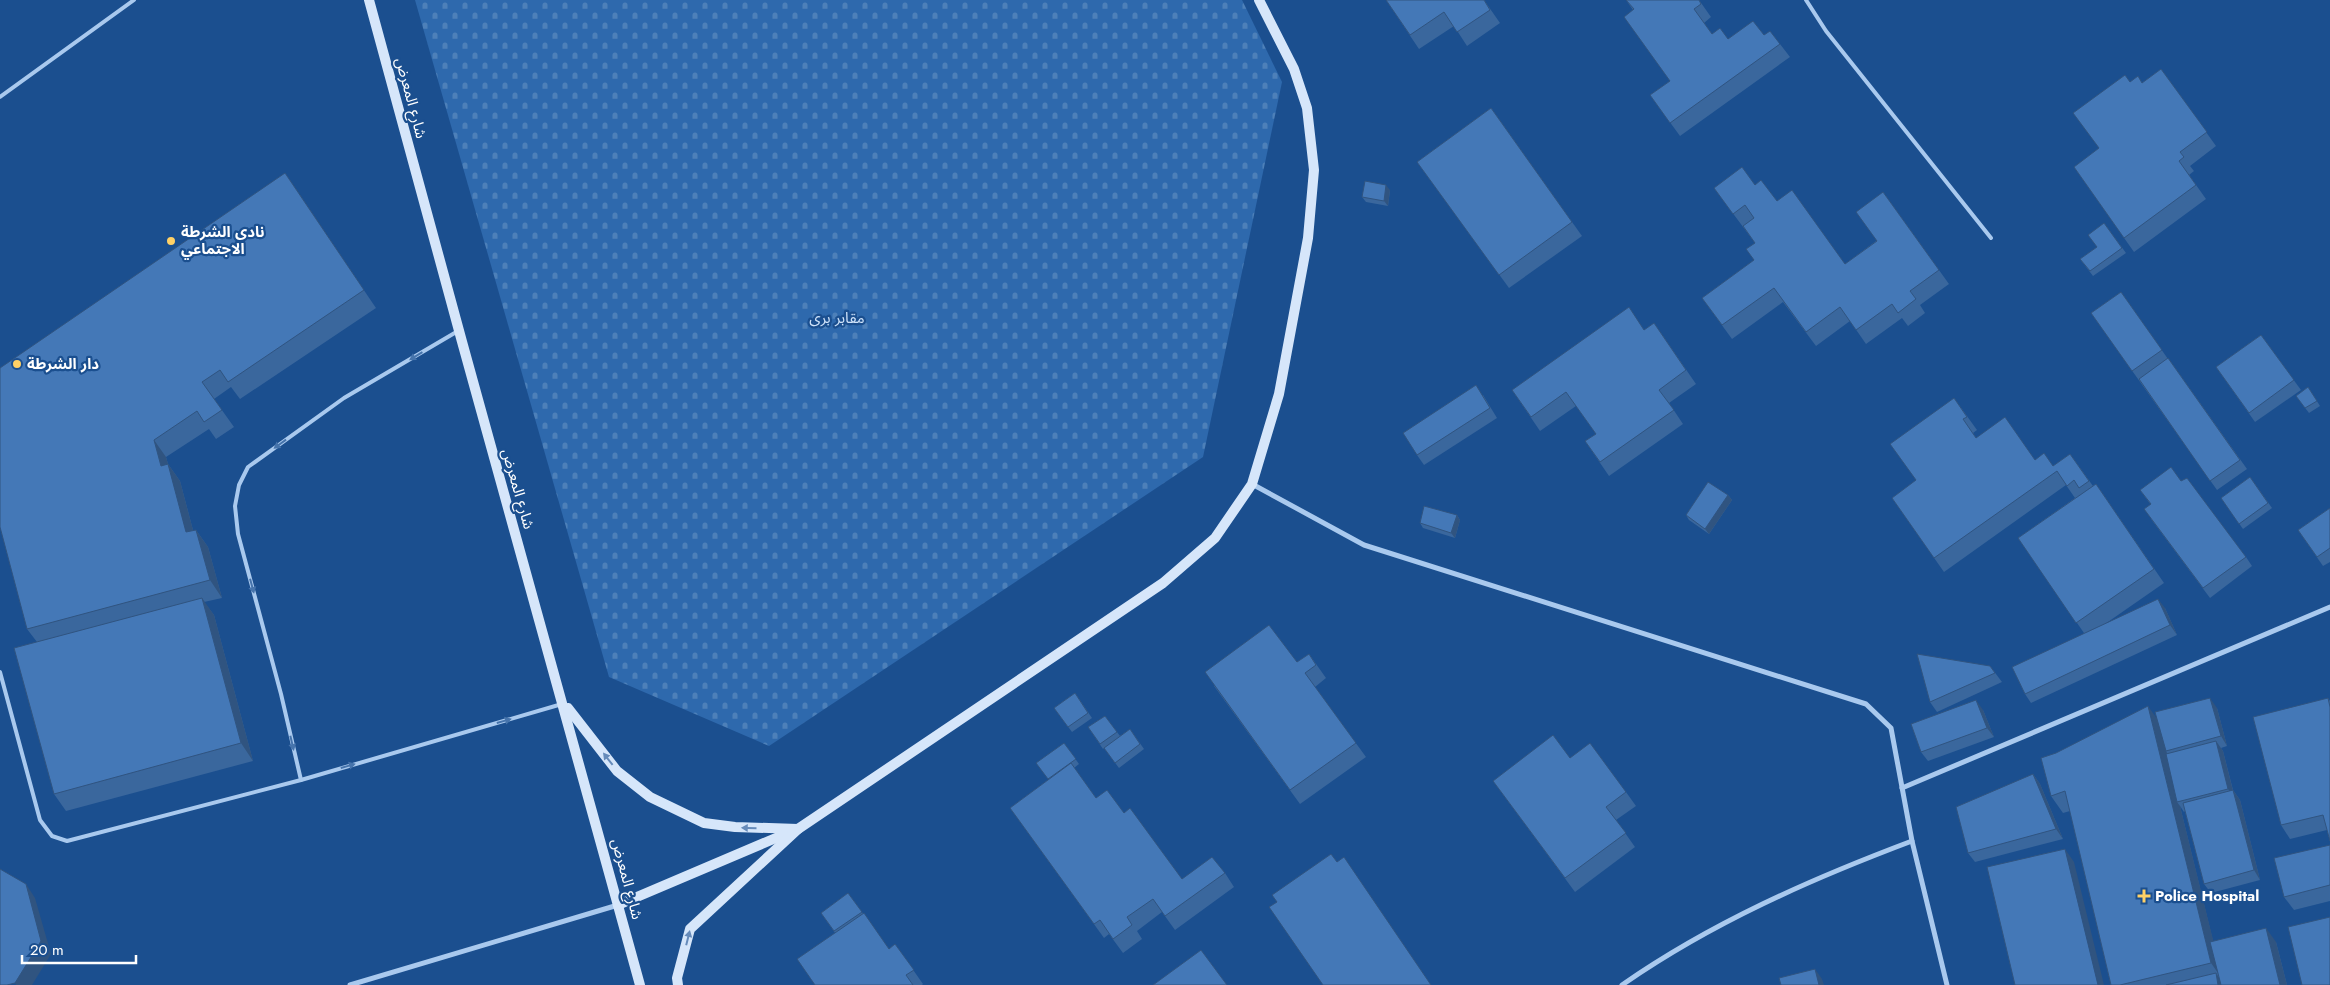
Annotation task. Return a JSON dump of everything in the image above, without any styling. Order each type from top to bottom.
[{"type":"main road","name":"شارع المعرض","points":[[369,0],[458,331],[564,703],[640,985]]},
{"type":"main road","points":[[678,985],[690,928],[798,829],[1164,583],[1215,538],[1252,484],[1279,394],[1308,238],[1314,170],[1307,108],[1294,69],[1259,0]]},
{"type":"main road","points":[[564,703],[617,771],[650,797],[704,823],[735,828],[798,829]]},
{"type":"main road","points":[[618,905],[798,829]]},
{"type":"street","points":[[1252,484],[1364,544],[1866,704],[1891,728],[1912,841],[1947,985]]},
{"type":"street","points":[[1902,788],[2330,607]]},
{"type":"street","points":[[1622,985],[1658,960],[1770,900],[1912,841]]},
{"type":"street","points":[[350,985],[618,905]]},
{"type":"lane","points":[[0,96],[134,0]]},
{"type":"lane","points":[[1806,0],[1826,31],[1991,238]]},
{"type":"lane","points":[[301,780],[281,694],[238,534],[235,506],[239,485],[248,467],[344,398],[458,331]]},
{"type":"lane","points":[[0,672],[40,820],[52,836],[67,841],[301,780],[564,703]]},
{"type":"green space","name":"مقابر برى","points":[[415,0],[1242,0],[1282,82],[1203,457],[769,746],[609,677]]},
{"type":"building","points":[[1386,0],[1484,0],[1490,10],[1457,32],[1444,12],[1410,35]]},
{"type":"building","points":[[1626,0],[1699,0],[1701,4],[1694,9],[1712,34],[1720,28],[1728,39],[1753,21],[1764,35],[1770,31],[1780,44],[1670,123],[1650,95],[1670,81],[1624,17],[1634,9]]},
{"type":"building","points":[[2161,69],[2207,132],[2180,152],[2184,157],[2179,161],[2196,185],[2124,238],[2074,167],[2099,148],[2073,113],[2125,75],[2130,82],[2138,76],[2142,83]]},
{"type":"building","points":[[1491,108],[1572,222],[1499,275],[1417,162]]},
{"type":"building","points":[[1742,167],[1755,185],[1761,180],[1777,201],[1792,190],[1845,264],[1877,241],[1856,212],[1883,192],[1939,270],[1910,291],[1916,299],[1898,313],[1892,304],[1856,330],[1840,307],[1806,332],[1774,288],[1722,325],[1702,298],[1754,260],[1746,249],[1755,243],[1743,226],[1754,218],[1745,205],[1733,214],[1714,188]]},
{"type":"building","points":[[285,173],[364,290],[228,382],[220,370],[202,382],[222,410],[204,422],[197,411],[154,440],[161,466],[168,464],[186,532],[196,530],[210,580],[27,629],[0,527],[0,368]]},
{"type":"building","points":[[1365,181],[1386,185],[1384,201],[1362,197]]},
{"type":"building","points":[[2104,223],[2122,248],[2090,271],[2080,259],[2097,247],[2088,235]]},
{"type":"building","points":[[2121,292],[2162,350],[2132,371],[2091,313]]},
{"type":"building","points":[[1629,307],[1644,330],[1654,323],[1686,370],[1659,390],[1674,410],[1600,462],[1585,441],[1596,434],[1566,392],[1531,417],[1512,390]]},
{"type":"building","points":[[2261,335],[2294,380],[2249,413],[2216,367]]},
{"type":"building","points":[[2168,358],[2240,460],[2210,481],[2139,379]]},
{"type":"building","points":[[1476,385],[1490,408],[1417,455],[1403,433]]},
{"type":"building","points":[[2308,387],[2317,401],[2305,408],[2296,396]]},
{"type":"building","points":[[1954,398],[1967,417],[1963,419],[1976,438],[2005,417],[2035,460],[2044,453],[2053,466],[2070,454],[2089,481],[2079,488],[2074,480],[2067,486],[2057,471],[1934,558],[1892,498],[1916,480],[1890,444]]},
{"type":"building","points":[[2171,467],[2181,481],[2187,478],[2246,557],[2203,588],[2144,509],[2151,504],[2140,490]]},
{"type":"building","points":[[2250,477],[2268,503],[2239,524],[2221,498]]},
{"type":"building","points":[[1708,482],[1728,495],[1705,529],[1686,515]]},
{"type":"building","points":[[2096,484],[2154,569],[2076,623],[2018,538]]},
{"type":"building","points":[[1424,506],[1457,515],[1451,533],[1420,523]]},
{"type":"building","points":[[2330,508],[2330,548],[2317,557],[2298,530]]},
{"type":"building","points":[[202,598],[241,743],[54,794],[14,648]]},
{"type":"building","points":[[2158,599],[2170,625],[2025,694],[2012,667]]},
{"type":"building","points":[[1269,625],[1297,662],[1309,654],[1316,665],[1305,673],[1356,743],[1290,790],[1205,672]]},
{"type":"building","points":[[1917,654],[1990,666],[1995,673],[1930,702]]},
{"type":"building","points":[[1075,693],[1088,713],[1068,727],[1054,708]]},
{"type":"building","points":[[2210,698],[2221,736],[2166,751],[2155,712]]},
{"type":"building","points":[[2328,698],[2330,707],[2330,841],[2323,815],[2281,825],[2253,717]]},
{"type":"building","points":[[1976,700],[1987,728],[1921,752],[1911,724]]},
{"type":"building","points":[[2148,706],[2211,963],[2120,985],[2111,985],[2065,791],[2051,796],[2041,758],[2056,753]]},
{"type":"building","points":[[1105,716],[1117,732],[1100,744],[1088,727]]},
{"type":"building","points":[[1130,729],[1140,744],[1115,763],[1104,748]]},
{"type":"building","points":[[1553,735],[1570,758],[1590,743],[1626,792],[1606,807],[1626,833],[1565,878],[1493,781]]},
{"type":"building","points":[[2216,741],[2228,789],[2177,802],[2166,754]]},
{"type":"building","points":[[1064,743],[1076,759],[1048,779],[1036,763]]},
{"type":"building","points":[[1071,763],[1096,798],[1107,790],[1124,813],[1130,808],[1182,879],[1212,857],[1225,873],[1165,916],[1153,899],[1127,917],[1132,925],[1113,939],[1100,920],[1094,924],[1010,808]]},
{"type":"building","points":[[2033,774],[2056,829],[1968,853],[1956,807]]},
{"type":"building","points":[[2233,790],[2254,870],[2204,884],[2183,803]]},
{"type":"building","points":[[2330,845],[2330,885],[2284,897],[2274,858]]},
{"type":"building","points":[[2065,849],[2098,985],[2015,985],[1987,867]]},
{"type":"building","points":[[1331,854],[1337,862],[1344,857],[1431,985],[1323,985],[1269,907],[1277,902],[1272,895]]},
{"type":"building","points":[[0,869],[26,884],[41,941],[15,983],[7,985],[0,985]]},
{"type":"building","points":[[848,893],[862,912],[834,931],[821,913]]},
{"type":"building","points":[[864,913],[889,949],[895,944],[914,970],[906,975],[913,985],[815,985],[797,959]]},
{"type":"building","points":[[2330,917],[2330,985],[2302,985],[2288,927]]},
{"type":"building","points":[[2266,928],[2280,985],[2221,985],[2210,942]]},
{"type":"building","points":[[1201,950],[1227,985],[1153,985]]},
{"type":"building","points":[[1815,969],[1819,985],[1781,985],[1779,978]]},
{"type":"building","points":[[2216,973],[2218,985],[2166,985]]},
{"type":"place","name":"نادي الشرطة الاجتماعي","points":[[171,241]]},
{"type":"place","name":"دار الشرطة","points":[[17,364]]},
{"type":"place","name":"Police Hospital","points":[[2144,896]]}]
